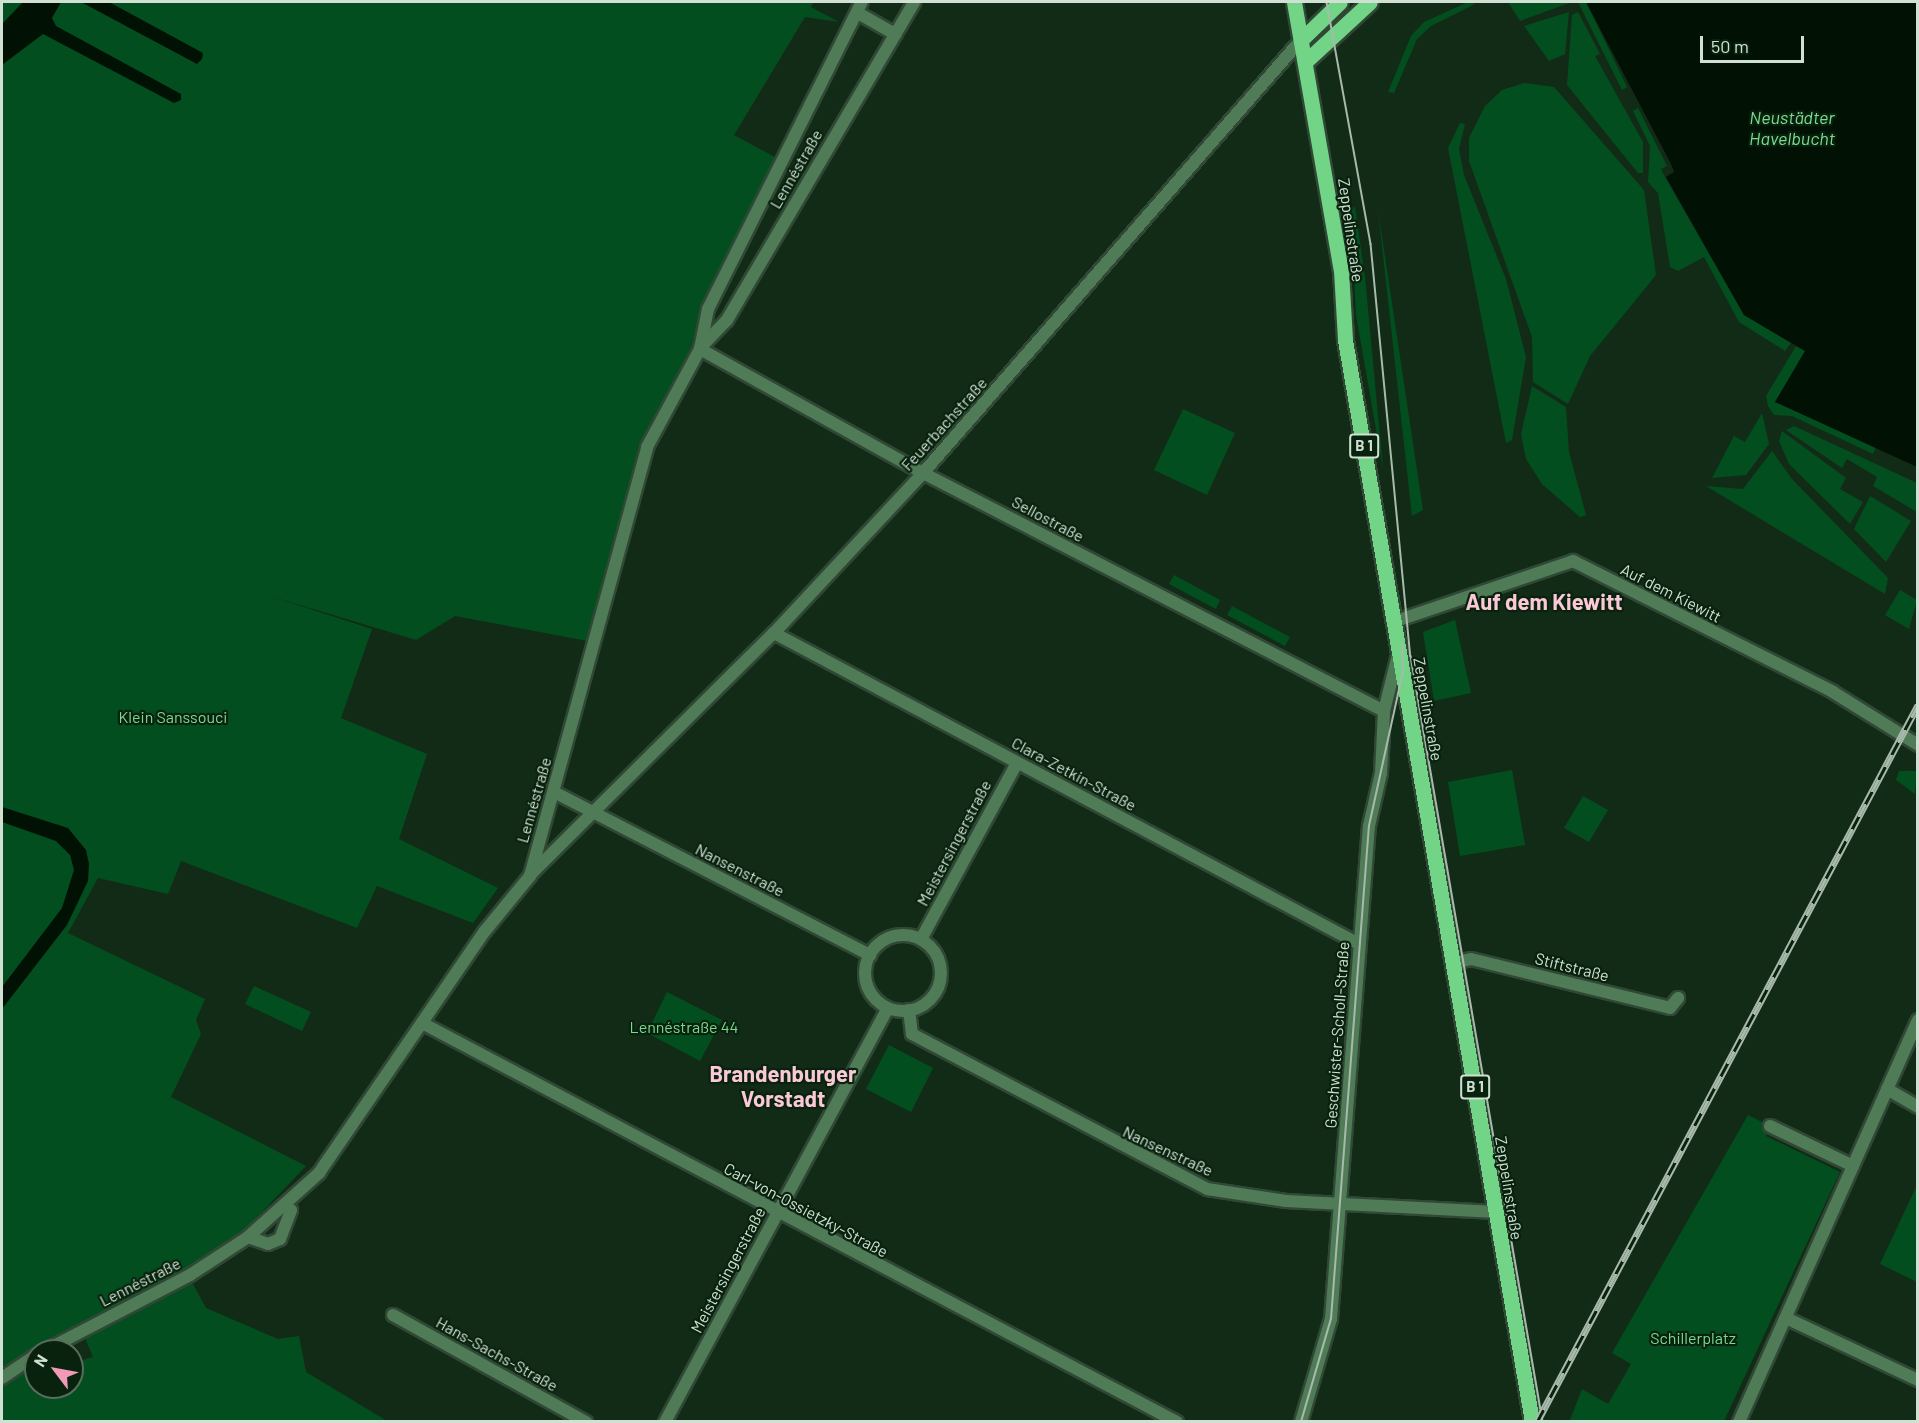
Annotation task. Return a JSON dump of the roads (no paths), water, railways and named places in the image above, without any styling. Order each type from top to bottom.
[{"type":"main road","name":"Zeppelinstraße","points":[[1294,2],[1341,270],[1346,340],[1532,1422]]},
{"type":"main road","points":[[1300,40],[1340,2]]},
{"type":"main road","points":[[1305,62],[1370,2]]},
{"type":"street","name":"Lennéstraße","points":[[67,1339],[190,1275],[248,1237],[289,1206],[319,1173],[422,1023],[530,876],[647,447],[700,349],[727,320],[914,2]]},
{"type":"street","name":"Lennéstraße","points":[[700,349],[708,309],[860,7]]},
{"type":"street","points":[[860,7],[895,34]]},
{"type":"street","name":"Feuerbachstraße","points":[[530,876],[596,815],[774,633],[923,473],[1264,86],[1300,40]]},
{"type":"street","name":"Sellostraße","points":[[700,349],[923,473],[1384,711]]},
{"type":"street","name":"Auf dem Kiewitt","points":[[1396,621],[1573,561],[1833,692],[1917,745]]},
{"type":"street","name":"Clara-Zetkin-Straße","points":[[774,633],[1359,944]]},
{"type":"street","name":"Geschwister-Scholl-Straße","points":[[1301,1422],[1331,1319],[1359,944],[1384,711],[1400,650]]},
{"type":"street","name":"Meistersingerstraße","points":[[921,939],[1017,763]]},
{"type":"street","points":[[554,792],[596,815]]},
{"type":"street","name":"Nansenstraße","points":[[596,815],[870,955]]},
{"type":"street","points":[[887,939],[921,939],[938,956],[940,979],[930,1000],[909,1010],[888,1008],[866,979],[870,955],[887,939]]},
{"type":"street","name":"Stiftstraße","points":[[1454,963],[1471,958],[1670,1008],[1678,998]]},
{"type":"street","name":"Meistersingerstraße","points":[[665,1422],[888,1008]]},
{"type":"street","name":"Nansenstraße","points":[[909,1010],[912,1034],[1169,1173],[1240,1196],[1496,1212]]},
{"type":"street","points":[[1739,1422],[1917,1020]]},
{"type":"street","name":"Carl-von-Ossietzky-Straße","points":[[422,1023],[777,1214],[1177,1422]]},
{"type":"street","points":[[1887,1089],[1917,1107]]},
{"type":"street","points":[[1770,1126],[1853,1166]]},
{"type":"street","name":"Lennéstraße","points":[[248,1237],[268,1244],[280,1239],[289,1206]]},
{"type":"street","points":[[289,1206],[301,1220]]},
{"type":"street","name":"Hans-Sachs-Straße","points":[[393,1315],[586,1422]]},
{"type":"street","points":[[1786,1318],[1917,1380]]},
{"type":"street","points":[[2,1378],[24,1363]]},
{"type":"water","points":[[23,2],[61,2],[52,18],[56,26],[181,94],[181,100],[174,103],[43,34],[2,65],[2,24]]},
{"type":"water","points":[[81,2],[109,2],[203,53],[202,59],[197,64]]},
{"type":"water","name":"Neustädter Havelbucht","points":[[1586,2],[1917,2],[1917,467],[1775,402],[1805,351],[1744,315],[1666,177],[1674,172],[1671,164]]},
{"type":"water","points":[[2,807],[68,828],[86,850],[89,864],[88,881],[67,925],[2,1009],[2,987],[62,908],[74,870],[70,855],[56,841],[2,822]]},
{"type":"tram line","points":[[1327,2],[1371,244],[1411,656],[1543,1422]]},
{"type":"tram line","points":[[1301,1422],[1331,1319],[1369,826],[1403,672],[1402,644]]},
{"type":"railway","points":[[1537,1422],[1918,705]]},
{"type":"district","name":"Auf dem Kiewitt","points":[[1544,602]]},
{"type":"district","name":"Brandenburger Vorstadt","points":[[783,1086]]},
{"type":"park label","name":"Klein Sanssouci","points":[[173,717]]},
{"type":"park label","name":"Lennéstraße 44","points":[[684,1027]]},
{"type":"park label","name":"Schillerplatz","points":[[1693,1338]]}]
